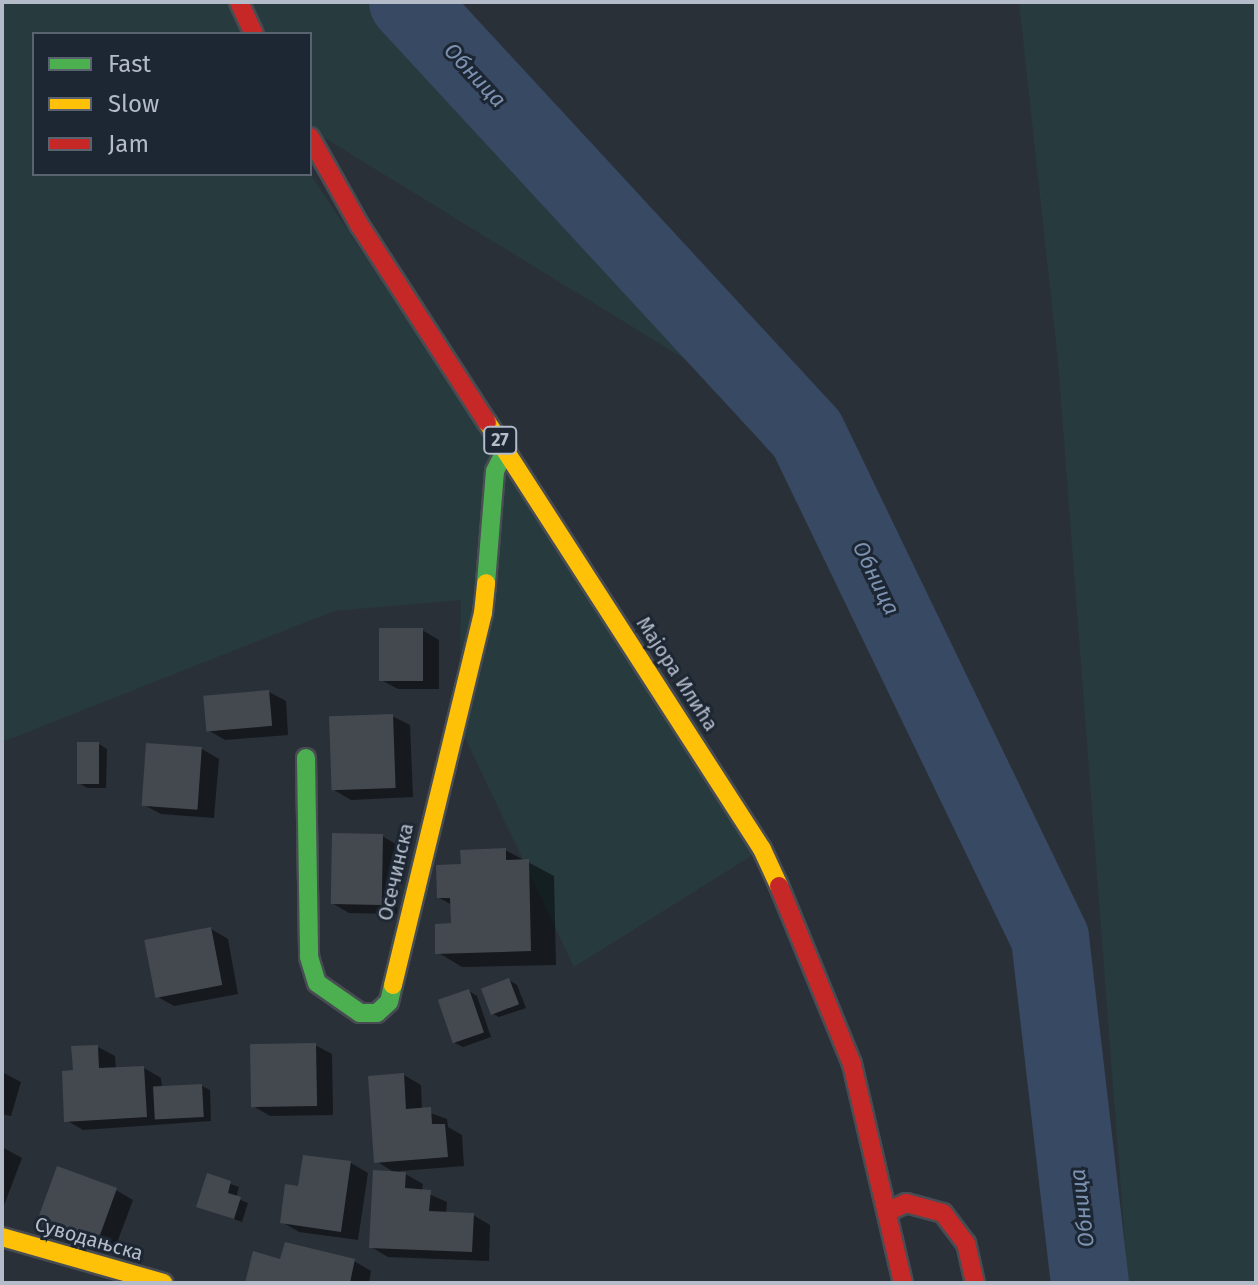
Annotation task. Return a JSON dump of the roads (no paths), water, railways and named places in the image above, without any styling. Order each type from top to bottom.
[{"type":"main road","points":[[239,2],[253,32]]},
{"type":"main road","name":"Мајора Илића","points":[[312,141],[360,226],[762,849],[811,956],[852,1064],[889,1211],[903,1283]]},
{"type":"main road","name":"Осечинска","points":[[306,758],[309,957],[317,983],[338,1002],[360,1013],[377,1013],[389,1002],[483,613],[495,471],[506,449]]},
{"type":"main road","points":[[889,1211],[906,1203],[943,1213],[966,1243],[975,1283]]},
{"type":"main road","name":"Суводањска","points":[[2,1237],[164,1283]]},
{"type":"waterway","name":"Обница","points":[[408,2],[807,434],[1050,938],[1090,1283]]}]
